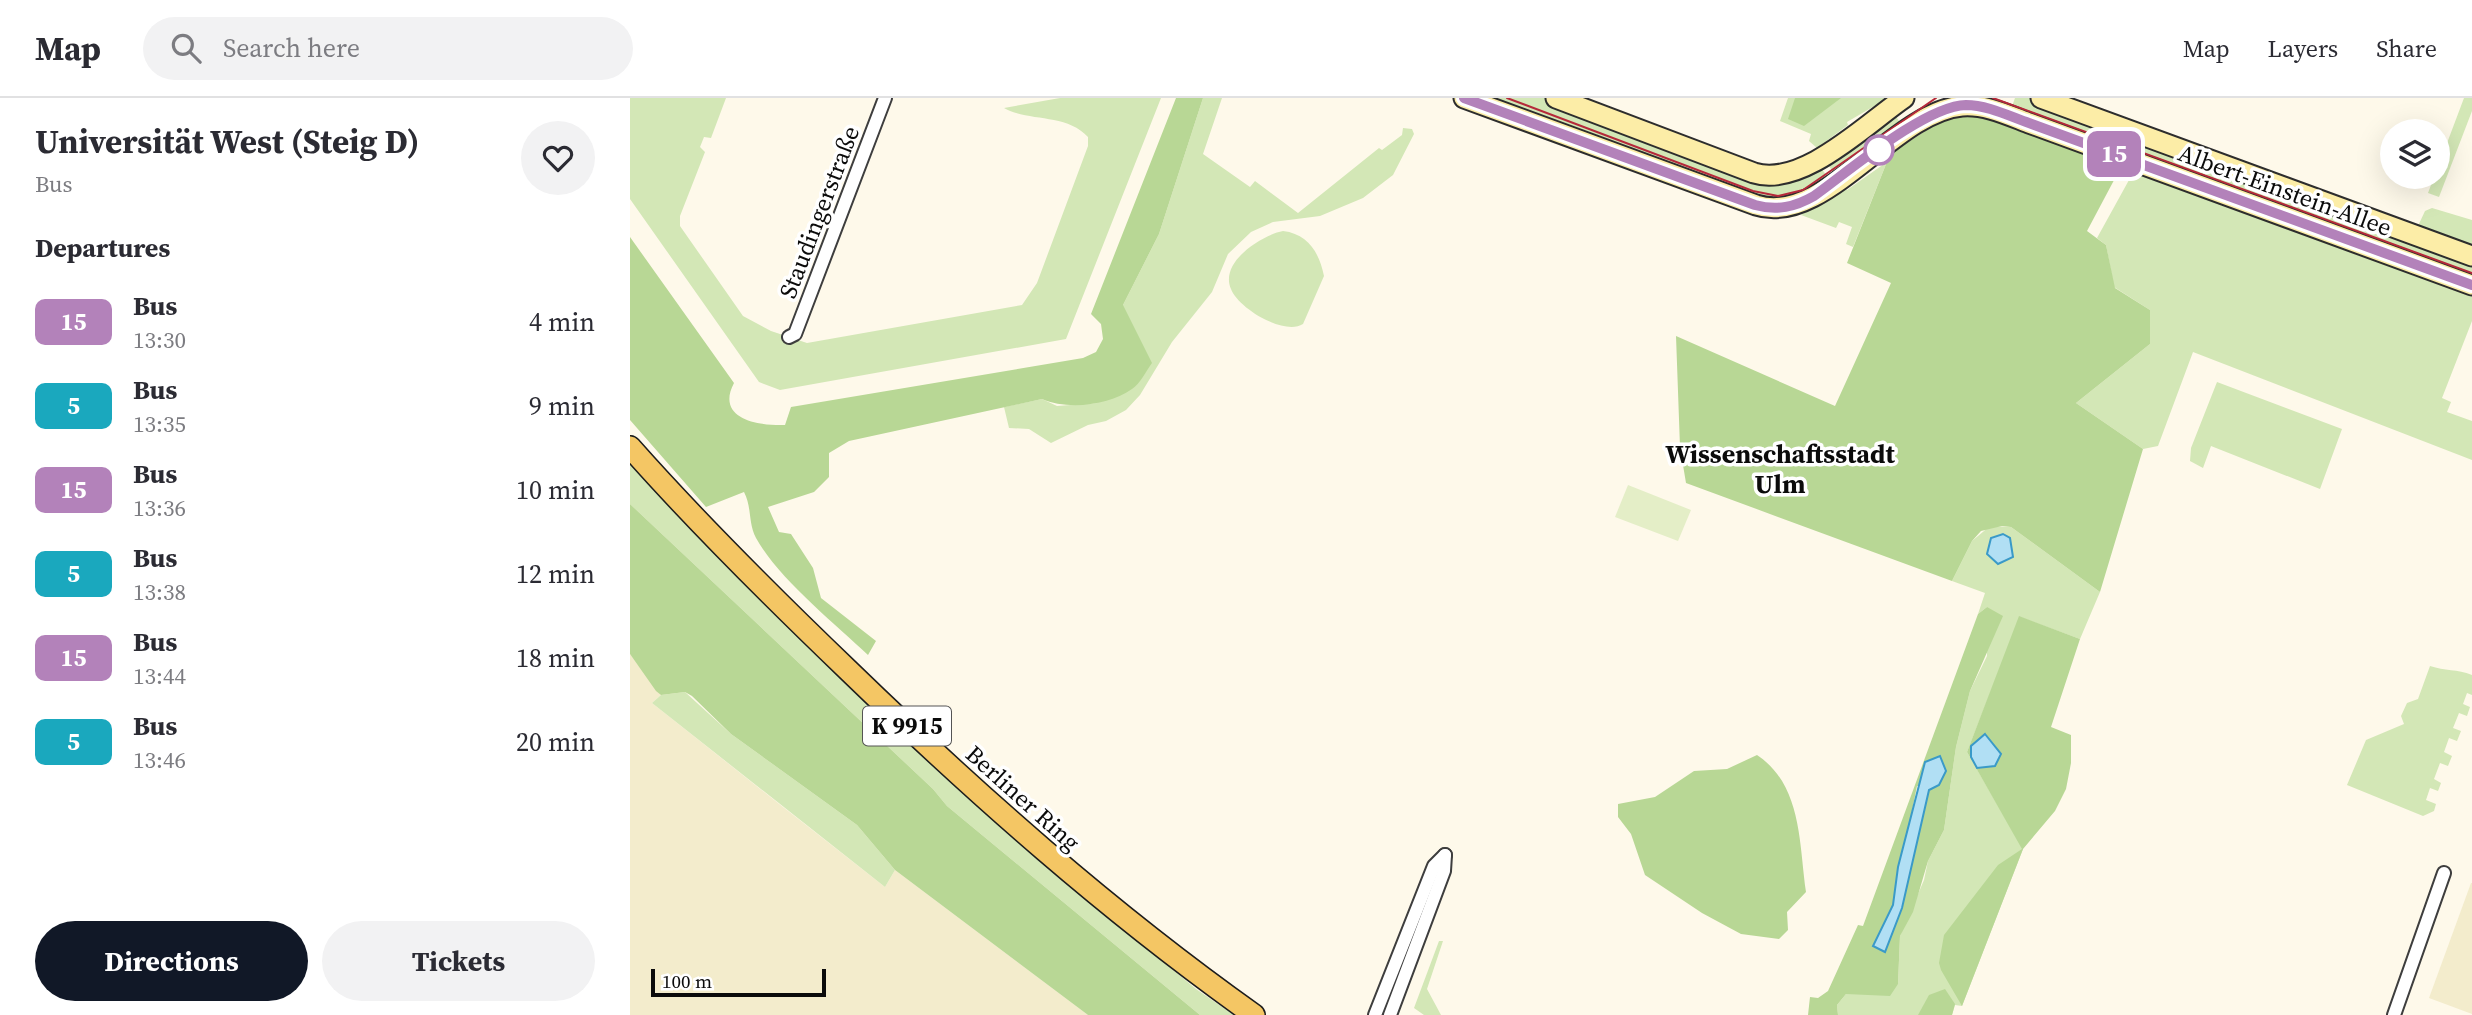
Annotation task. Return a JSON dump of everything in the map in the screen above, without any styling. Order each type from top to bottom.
[{"type":"main road","name":"Berliner Ring","points":[[630,447],[805,628],[951,769],[1075,879],[1254,1015]]},
{"type":"street","name":"Staudingerstraße","points":[[789,337],[795,334],[885,98]]},
{"type":"street","name":"Albert-Einstein-Allee","points":[[1464,98],[1755,205],[1775,208],[1799,204],[1814,196],[1939,112],[1965,105],[2003,105],[2472,285]]},
{"type":"street","points":[[1556,98],[1754,173],[1777,176],[1810,165],[1904,98]]},
{"type":"street","name":"Albert-Einstein-Allee","points":[[2041,98],[2472,256]]},
{"type":"street","points":[[1375,1015],[1434,866],[1445,855],[1444,871],[1390,1015]]},
{"type":"street","points":[[2394,1015],[2444,873]]},
{"type":"shaded area","points":[[630,654],[661,695],[652,703],[783,807],[885,887],[895,870],[1088,1015],[630,1015]]},
{"type":"shaded area","points":[[2472,883],[2472,1014],[2429,998]]},
{"type":"green space","points":[[630,98],[726,98],[711,138],[704,137],[700,147],[705,152],[680,216],[680,226],[743,316],[771,331],[807,343],[1022,305],[1037,283],[1088,146],[1088,137],[1069,124],[1004,108],[1060,98],[1161,98],[1066,339],[780,390],[759,382],[630,199]]},
{"type":"green space","points":[[1176,98],[1203,98],[1159,234],[1123,305],[1152,363],[1135,387],[1100,403],[1075,405],[1042,399],[849,441],[829,453],[829,477],[814,492],[768,507],[779,532],[791,534],[813,568],[821,598],[876,641],[868,655],[778,569],[756,538],[744,492],[706,507],[630,420],[630,237],[734,383],[730,405],[735,412],[752,422],[785,425],[791,407],[1083,358],[1096,352],[1103,339],[1101,324],[1091,314]]},
{"type":"green space","points":[[1203,98],[1222,98],[1203,154],[1250,187],[1255,181],[1298,213],[1379,148],[1382,150],[1402,135],[1403,128],[1412,129],[1414,134],[1393,175],[1363,198],[1320,216],[1273,222],[1251,232],[1228,254],[1212,292],[1172,342],[1140,395],[1126,410],[1051,443],[1029,429],[1009,428],[1004,407],[1042,399],[1057,406],[1097,403],[1123,305],[1159,234]]},
{"type":"green space","points":[[1487,98],[1546,98],[1748,174],[1818,164],[1830,180],[1778,205]]},
{"type":"green space","points":[[1788,98],[1888,98],[1847,122],[1848,125],[1817,148],[1809,141],[1811,134],[1780,121]]},
{"type":"green space","points":[[1795,98],[1841,98],[1804,126],[1788,119]]},
{"type":"green space","points":[[2015,98],[2031,98],[2125,133],[2136,141],[2124,149],[2011,109]]},
{"type":"green space","points":[[2464,98],[2472,98],[2472,111],[2450,168],[2450,135]]},
{"type":"green space","points":[[1895,115],[1901,124],[1833,172],[1827,163]]},
{"type":"green space","points":[[1958,116],[1993,120],[2121,167],[2087,231],[2106,245],[2115,288],[2150,310],[2150,344],[2076,403],[2143,449],[2100,592],[2011,527],[2002,526],[1981,531],[1972,541],[1952,581],[1686,483],[1680,447],[1676,336],[1835,406],[1891,283],[1847,263],[1890,154],[1933,126]]},
{"type":"green space","points":[[2144,144],[2472,260],[2472,282],[2132,153]]},
{"type":"green space","points":[[1890,154],[1853,247],[1846,244],[1852,227],[1839,222],[1836,228],[1801,215],[1844,187],[1847,190],[1884,164],[1882,161]]},
{"type":"green space","points":[[2129,170],[2472,296],[2472,321],[2442,398],[2451,402],[2447,412],[2472,421],[2472,460],[2193,352],[2158,446],[2143,449],[2076,403],[2150,344],[2150,310],[2114,287],[2106,245],[2097,238],[2129,180]]},
{"type":"green space","points":[[2430,189],[2442,189],[2439,197],[2428,193]]},
{"type":"green space","points":[[2432,208],[2472,220],[2472,246],[2418,226],[2425,211]]},
{"type":"green space","points":[[1283,231],[1306,240],[1319,259],[1324,276],[1303,324],[1295,327],[1274,323],[1252,312],[1235,296],[1229,279],[1231,269],[1245,251],[1264,238]]},
{"type":"green space","points":[[2217,382],[2342,429],[2320,489],[2211,446],[2203,468],[2190,461],[2191,448]]},
{"type":"green space","points":[[630,458],[1068,882],[1196,989],[1234,1015],[1200,1015],[947,806],[933,789],[630,504]]},
{"type":"green space","points":[[1628,485],[1691,510],[1678,541],[1615,517]]},
{"type":"green space","points":[[630,504],[933,789],[947,806],[1200,1015],[1088,1015],[895,870],[857,825],[731,734],[692,696],[685,692],[661,695],[656,691],[630,654]]},
{"type":"green space","points":[[1990,526],[2011,527],[2100,592],[2080,639],[2020,617],[1967,752],[2023,849],[1962,1006],[1955,1005],[1952,1015],[1838,1015],[1837,1005],[1846,994],[1898,984],[1900,936],[1924,880],[1928,861],[1944,830],[1956,747],[1970,691],[1987,656],[1987,607],[1978,614],[1985,593],[1952,581],[1972,541]]},
{"type":"green space","points":[[1987,607],[2003,616],[1970,691],[1956,747],[1944,830],[1928,861],[1913,912],[1900,936],[1898,984],[1890,996],[1846,994],[1837,1005],[1838,1015],[1808,1015],[1810,997],[1818,998],[1828,991],[1858,925],[1863,926],[1978,614]],"holes":[[[1939,785],[1929,790],[1902,908],[1884,951],[1873,946],[1893,905],[1917,786]]]},
{"type":"green space","points":[[2019,616],[2080,639],[2051,727],[2071,735],[2071,763],[2066,789],[2055,811],[2023,849],[1962,1006],[1939,963],[1944,935],[1998,865],[2022,849],[1967,752]]},
{"type":"green space","points":[[2430,666],[2472,675],[2472,695],[2467,693],[2463,704],[2470,707],[2467,716],[2459,713],[2453,728],[2461,731],[2457,741],[2449,738],[2444,752],[2452,756],[2448,766],[2440,763],[2434,779],[2441,783],[2438,791],[2430,788],[2426,800],[2436,804],[2434,811],[2423,816],[2347,785],[2366,740],[2404,724],[2401,716],[2407,703],[2418,699]]},
{"type":"green space","points":[[685,692],[731,734],[857,825],[895,870],[885,887],[652,703],[661,695]]},
{"type":"green space","points":[[1757,755],[1772,767],[1783,782],[1796,816],[1802,854],[1806,892],[1787,912],[1788,930],[1779,939],[1741,934],[1702,913],[1645,875],[1631,834],[1618,817],[1618,804],[1655,797],[1694,771],[1727,769]]},
{"type":"green space","points":[[1439,941],[1443,941],[1427,989],[1441,1015],[1424,1015],[1414,1008]]},
{"type":"green space","points":[[1945,989],[1955,1004],[1952,1015],[1918,1015],[1929,995]]},
{"type":"water","points":[[2003,534],[2010,538],[2013,557],[1998,564],[1987,554],[1991,538]]},
{"type":"water","points":[[1985,734],[2001,754],[1995,766],[1977,768],[1971,757],[1971,746]]},
{"type":"water","points":[[1940,756],[1946,771],[1939,785],[1929,790],[1902,908],[1885,952],[1873,946],[1893,905],[1898,867],[1925,762]]},
{"type":"tram line","points":[[1507,98],[1753,191],[1778,196],[1803,190],[1936,98]]},
{"type":"tram line","points":[[1993,98],[2472,273]]},
{"type":"bus line","name":"15","points":[[1464,98],[1555,129],[1755,205],[1775,208],[1799,204],[1814,196],[1930,116],[1956,106],[1973,106],[1997,111],[2472,285]]},
{"type":"district","name":"Wissenschaftsstadt Ulm","points":[[1780,469]]}]
